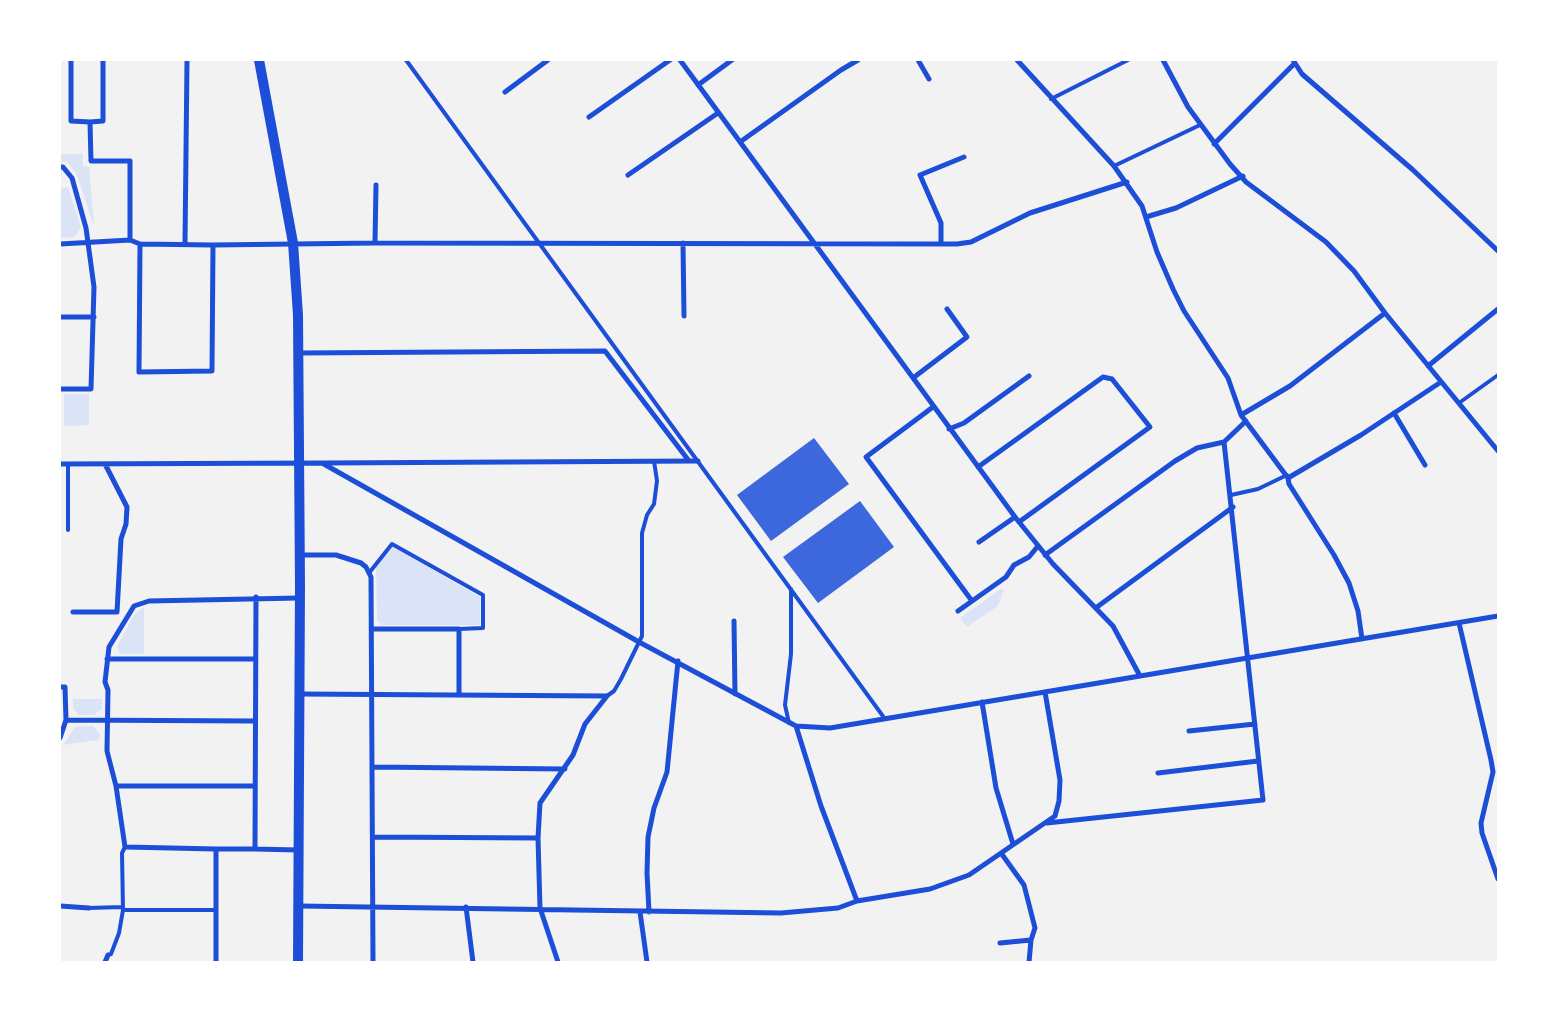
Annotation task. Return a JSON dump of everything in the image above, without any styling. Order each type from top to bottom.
[{"type":"main road","points":[[259,60],[293,243],[298,354],[297,465],[300,555],[298,962]]},
{"type":"street","points":[[71,60],[71,121],[90,122],[103,121],[103,60]]},
{"type":"street","points":[[185,244],[187,60]]},
{"type":"street","points":[[505,92],[548,60]]},
{"type":"street","points":[[589,117],[670,60]]},
{"type":"street","points":[[680,60],[1015,517],[1045,555],[1097,607],[1119,635],[1140,676]]},
{"type":"street","points":[[698,85],[732,60]]},
{"type":"street","points":[[740,142],[858,60]]},
{"type":"street","points":[[918,60],[928,79]]},
{"type":"street","points":[[1017,60],[1127,182],[1146,218],[1157,252],[1173,289],[1184,311],[1228,378],[1241,415],[1288,476],[1290,484],[1334,555],[1348,583],[1358,611],[1362,639]]},
{"type":"street","points":[[1163,60],[1200,125],[1246,182],[1326,242],[1354,271],[1385,314],[1498,451]]},
{"type":"street","points":[[1214,144],[1293,62],[1413,170],[1498,251]]},
{"type":"street","points":[[628,175],[718,113]]},
{"type":"street","points":[[90,122],[91,161],[130,161],[130,240]]},
{"type":"street","points":[[942,244],[941,223],[920,175],[964,158]]},
{"type":"street","points":[[60,167],[63,167],[72,178],[86,228],[86,244],[94,287],[91,390],[60,389]]},
{"type":"street","points":[[1146,218],[1184,205],[1242,176]]},
{"type":"street","points":[[60,244],[130,240],[140,244],[213,245],[375,242],[942,244],[971,242],[1030,213],[1127,182]]},
{"type":"street","points":[[375,242],[376,184]]},
{"type":"street","points":[[683,243],[684,316]]},
{"type":"street","points":[[140,244],[140,372],[212,371],[213,245]]},
{"type":"street","points":[[913,378],[967,336],[947,309]]},
{"type":"street","points":[[1428,366],[1498,309]]},
{"type":"street","points":[[1241,415],[1290,386],[1385,314]]},
{"type":"street","points":[[60,317],[94,317]]},
{"type":"street","points":[[298,354],[605,351],[689,461]]},
{"type":"street","points":[[949,429],[964,423],[1029,376]]},
{"type":"street","points":[[978,467],[1103,378],[1112,378],[1150,427],[1019,522]]},
{"type":"street","points":[[1288,476],[1441,382]]},
{"type":"street","points":[[934,407],[866,457],[972,601]]},
{"type":"street","points":[[1394,412],[1425,465]]},
{"type":"street","points":[[1045,555],[1175,461],[1197,448],[1224,442],[1246,421]]},
{"type":"street","points":[[1047,823],[1263,800],[1233,507],[1224,442]]},
{"type":"street","points":[[60,464],[297,465],[698,461]]},
{"type":"street","points":[[73,612],[117,612],[121,538],[126,524],[127,508],[105,464]]},
{"type":"street","points":[[322,464],[640,642],[796,726],[830,728],[1498,616]]},
{"type":"street","points":[[1097,607],[1233,507]]},
{"type":"street","points":[[979,542],[1015,517]]},
{"type":"street","points":[[958,611],[1006,577],[1014,565],[1029,557],[1038,546]]},
{"type":"street","points":[[300,555],[336,555],[361,563],[369,573],[372,629],[373,962]]},
{"type":"street","points":[[255,849],[254,721],[256,598]]},
{"type":"street","points":[[299,598],[174,599],[149,601],[134,606],[109,647],[105,682],[108,690],[107,751],[116,786],[125,847],[299,850]]},
{"type":"street","points":[[734,622],[735,694]]},
{"type":"street","points":[[1459,623],[1496,771],[1481,823],[1482,833],[1498,879]]},
{"type":"street","points":[[372,629],[459,629],[459,695]]},
{"type":"street","points":[[107,659],[255,659]]},
{"type":"street","points":[[649,912],[648,836],[654,808],[667,772],[678,662]]},
{"type":"street","points":[[60,687],[65,687],[66,720],[60,738]]},
{"type":"street","points":[[299,906],[540,908],[640,912],[781,912],[838,908],[856,902],[896,896],[950,883],[969,875],[1055,816],[1059,802],[1060,780],[1045,692]]},
{"type":"street","points":[[299,694],[606,696]]},
{"type":"street","points":[[558,962],[540,908],[538,838],[540,803],[565,769],[573,755],[585,724],[606,696]]},
{"type":"street","points":[[982,702],[996,788],[1013,844]]},
{"type":"street","points":[[66,720],[108,722],[254,721]]},
{"type":"street","points":[[1189,731],[1255,724]]},
{"type":"street","points":[[796,726],[821,806],[856,902]]},
{"type":"street","points":[[1158,772],[1258,760]]},
{"type":"street","points":[[373,767],[565,769]]},
{"type":"street","points":[[116,786],[255,786]]},
{"type":"street","points":[[373,836],[538,838]]},
{"type":"street","points":[[216,849],[216,962]]},
{"type":"street","points":[[1001,853],[1024,885],[1035,928],[1028,962]]},
{"type":"street","points":[[60,906],[89,908]]},
{"type":"street","points":[[466,908],[472,962]]},
{"type":"street","points":[[640,912],[647,962]]},
{"type":"street","points":[[1000,943],[1031,940]]},
{"type":"street","points":[[105,962],[108,955]]},
{"type":"lane","points":[[406,60],[885,719]]},
{"type":"lane","points":[[1051,99],[1128,60]]},
{"type":"lane","points":[[1114,166],[1200,125]]},
{"type":"lane","points":[[1459,403],[1498,375]]},
{"type":"lane","points":[[606,696],[614,691],[622,679],[642,636],[642,533],[647,515],[654,504],[657,481],[654,461]]},
{"type":"lane","points":[[68,464],[68,530]]},
{"type":"lane","points":[[1231,495],[1258,489],[1288,476]]},
{"type":"lane","points":[[369,573],[392,544],[483,595],[483,628],[459,629]]},
{"type":"lane","points":[[789,723],[785,705],[785,687],[791,654],[791,590]]},
{"type":"lane","points":[[108,955],[119,933],[122,908],[122,853],[125,847]]},
{"type":"lane","points":[[89,908],[216,910]]},
{"type":"shaded area","points":[[62,154],[83,154],[83,166],[89,167],[94,226],[77,175],[67,162],[60,161]]},
{"type":"shaded area","points":[[68,187],[81,227],[75,237],[60,238],[60,188]]},
{"type":"shaded area","points":[[64,394],[89,394],[89,425],[64,426]]},
{"type":"shaded area","points":[[393,547],[480,597],[480,625],[382,625],[377,620],[376,566]]},
{"type":"shaded area","points":[[1002,588],[1004,590],[998,606],[967,627],[960,618]]},
{"type":"shaded area","points":[[144,607],[144,654],[120,654],[117,646],[134,615]]},
{"type":"shaded area","points":[[73,699],[102,699],[102,709],[94,715],[79,715],[73,708]]},
{"type":"shaded area","points":[[93,726],[100,734],[99,740],[63,745],[75,727]]},
{"type":"building","points":[[814,438],[849,484],[771,541],[737,495]]},
{"type":"building","points":[[860,501],[894,547],[818,603],[783,557]]}]
